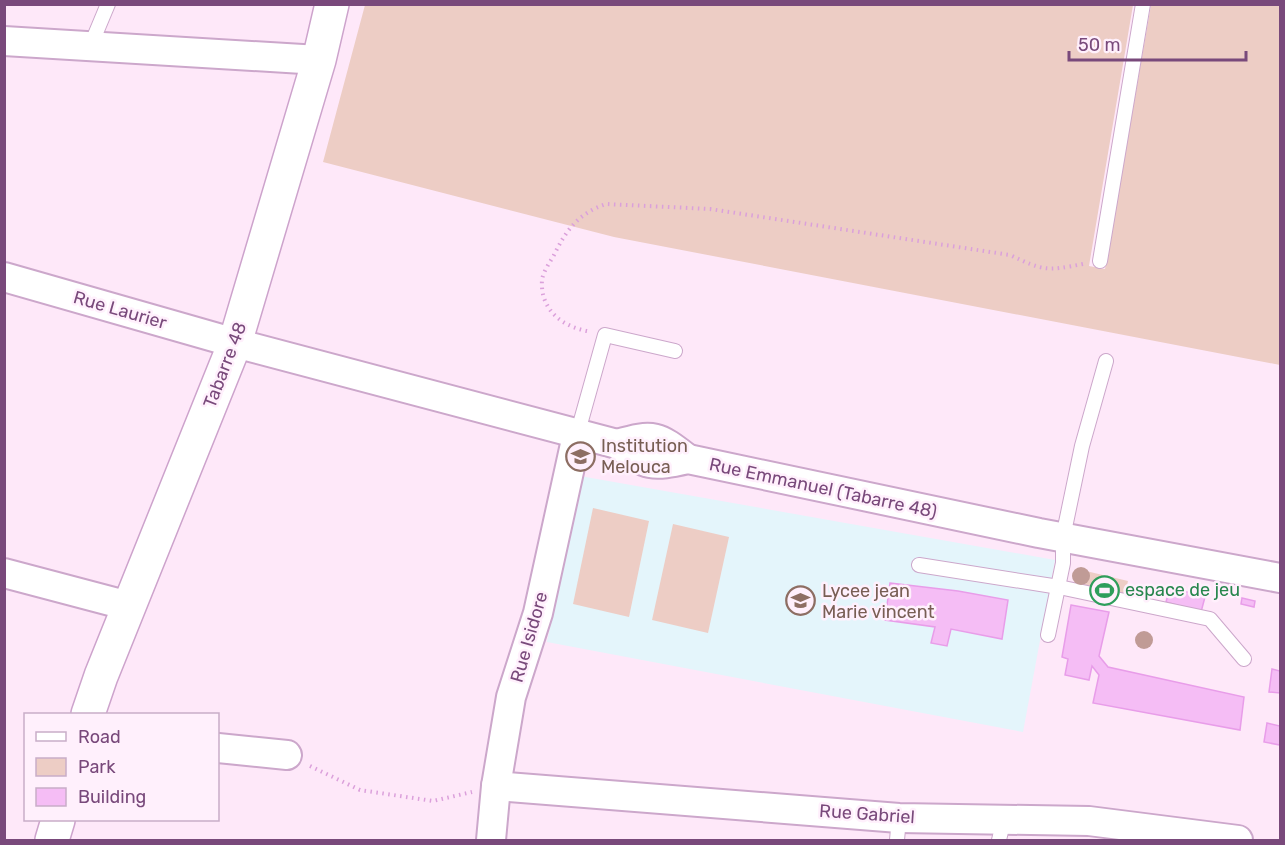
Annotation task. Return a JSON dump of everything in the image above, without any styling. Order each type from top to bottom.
[{"type":"street","name":"Tabarre 48","points":[[88,713],[101,676],[235,343],[319,60],[332,4]]},
{"type":"street","points":[[4,41],[319,60]]},
{"type":"street","name":"Rue Laurier","points":[[4,277],[235,343]]},
{"type":"street","name":"Rue Emmanuel (Tabarre 48)","points":[[235,343],[617,444],[640,461],[662,465],[688,459],[1063,537],[1281,578]]},
{"type":"street","name":"Rue Isidore","points":[[491,840],[496,786],[511,696],[538,613],[577,435]]},
{"type":"street","points":[[4,573],[129,606]]},
{"type":"street","points":[[219,748],[287,755]]},
{"type":"street","name":"Rue Gabriel","points":[[496,786],[898,829],[1002,830],[1089,821],[1184,837],[1238,840]]},
{"type":"street","points":[[52,840],[57,821]]},
{"type":"lane","points":[[90,47],[108,4]]},
{"type":"lane","points":[[1100,261],[1143,4]]},
{"type":"lane","points":[[577,435],[605,335],[675,351]]},
{"type":"lane","points":[[1048,635],[1063,563],[1063,537],[1082,446],[1106,361]]},
{"type":"lane","points":[[919,565],[1059,587],[1210,619],[1245,659]]},
{"type":"path","points":[[605,335],[572,328],[553,315],[544,300],[542,278],[565,233],[580,216],[606,204],[710,209],[1010,255],[1051,271],[1100,261]]},
{"type":"path","points":[[287,755],[360,790],[432,801],[496,786]]},
{"type":"shaded area","name":"Lycee jean Marie vincent","points":[[580,476],[1055,560],[1023,732],[547,642]]},
{"type":"green space","points":[[365,5],[1133,5],[1089,266],[1105,269],[1151,5],[1280,5],[1280,365],[614,237],[323,162]]},
{"type":"green space","points":[[593,508],[649,521],[629,617],[573,604]]},
{"type":"green space","points":[[673,524],[729,537],[708,633],[652,620]]},
{"type":"green space","name":"espace de jeu","points":[[1086,571],[1128,581],[1122,608],[1081,599]]},
{"type":"building","points":[[890,583],[1008,600],[1002,639],[951,629],[947,646],[931,643],[935,627],[885,620]]},
{"type":"building","points":[[1170,587],[1205,597],[1201,612],[1166,602]]},
{"type":"building","points":[[1242,598],[1255,601],[1254,607],[1241,604]]},
{"type":"building","points":[[1071,605],[1109,612],[1099,656],[1108,667],[1244,697],[1240,730],[1093,703],[1099,675],[1092,666],[1089,680],[1065,675],[1068,659],[1062,657]]},
{"type":"building","points":[[1272,669],[1280,671],[1280,693],[1269,692]]},
{"type":"building","points":[[1267,723],[1280,726],[1280,745],[1264,742]]},
{"type":"place","name":"Institution Melouca","points":[[580,456]]},
{"type":"place","name":"espace de jeu","points":[[1104,590]]},
{"type":"place","name":"Lycee jean Marie vincent","points":[[801,601]]}]
